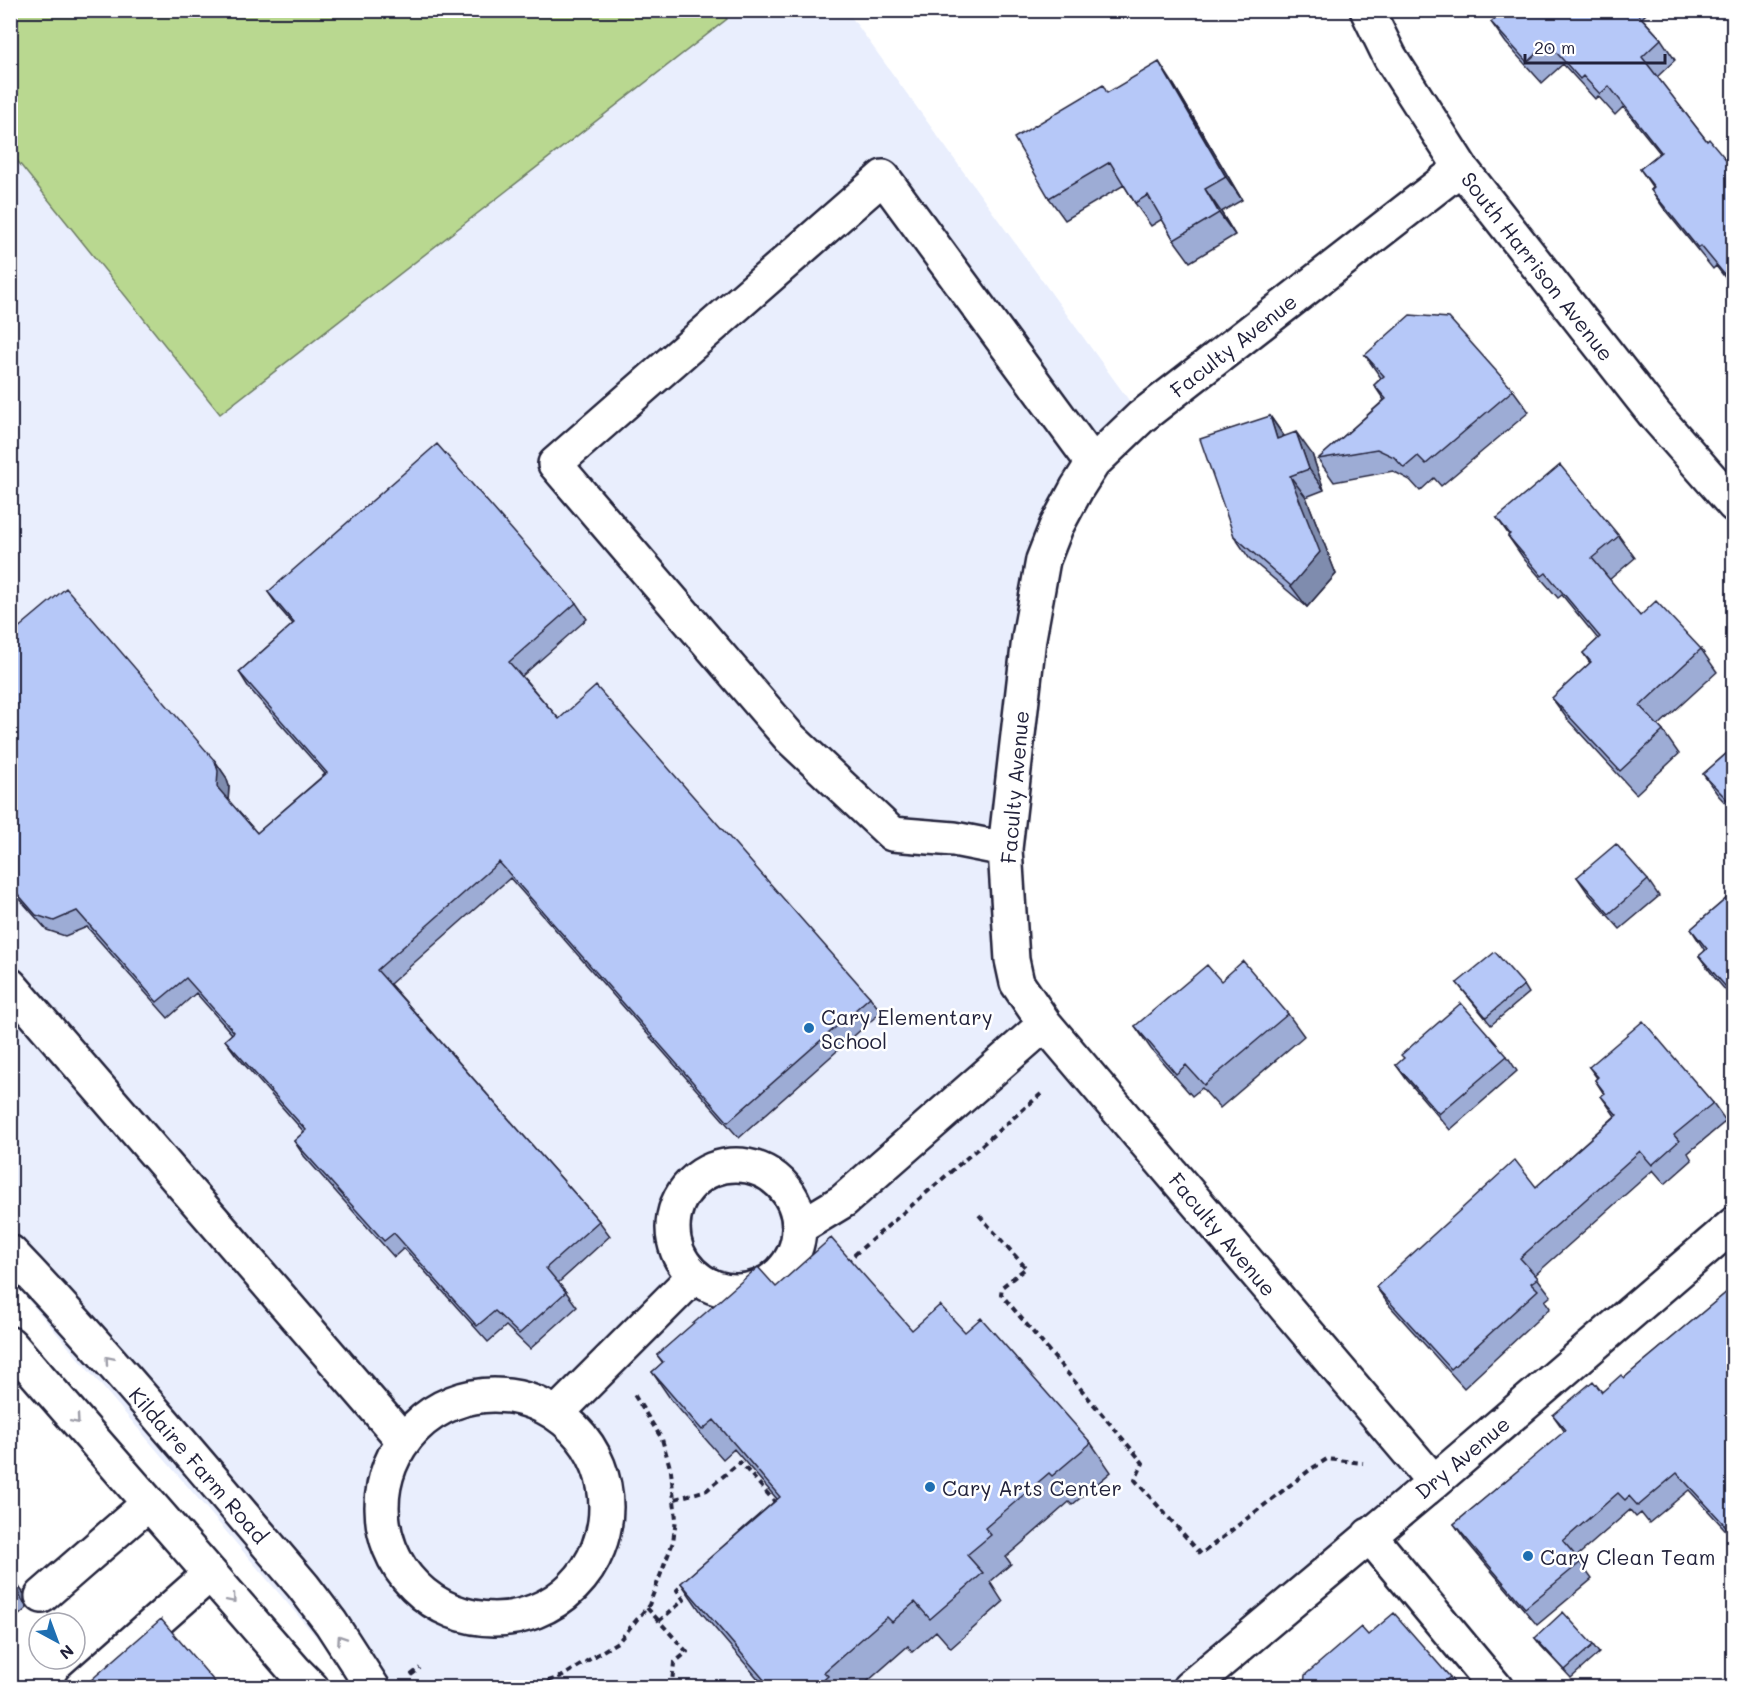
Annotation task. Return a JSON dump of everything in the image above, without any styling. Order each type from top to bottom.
[{"type":"street","name":"South Harrison Avenue","points":[[1367,10],[1390,57],[1461,168],[1655,415],[1734,506]]},
{"type":"street","name":"Faculty Avenue","points":[[1434,1482],[1045,1024],[1017,982],[1012,960],[1005,849],[1029,638],[1043,560],[1056,527],[1093,463],[1141,417],[1461,168]]},
{"type":"street","points":[[1005,849],[954,839],[892,834],[790,738],[555,464],[883,177],[1093,463]]},
{"type":"street","points":[[10,984],[403,1440]]},
{"type":"street","points":[[800,1227],[843,1201],[1045,1024]]},
{"type":"street","points":[[730,1164],[752,1166],[771,1174],[786,1188],[796,1206],[800,1227],[797,1248],[786,1266],[771,1280],[753,1289],[732,1291],[712,1287],[694,1276],[681,1260],[673,1239],[673,1218],[680,1198],[692,1182],[710,1169],[730,1164]]},
{"type":"street","name":"Dry Avenue","points":[[1189,1688],[1434,1482],[1734,1224]]},
{"type":"street","name":"Kildaire Farm Road","points":[[10,1252],[112,1363],[303,1586],[331,1623],[373,1688]]},
{"type":"street","points":[[556,1413],[694,1276]]},
{"type":"street","points":[[10,1344],[148,1504],[312,1688]]},
{"type":"street","points":[[492,1394],[526,1398],[556,1413],[584,1439],[602,1473],[607,1510],[599,1548],[580,1580],[550,1605],[514,1618],[476,1618],[439,1606],[410,1582],[389,1550],[381,1513],[386,1475],[403,1440],[427,1416],[458,1400],[492,1394]]},
{"type":"street","points":[[42,1596],[148,1504]]},
{"type":"street","points":[[1369,1535],[1496,1688]]},
{"type":"street","points":[[81,1688],[210,1574]]},
{"type":"path","points":[[838,1269],[1041,1094]]},
{"type":"path","points":[[979,1215],[1026,1268],[1002,1287],[1001,1294],[1143,1463],[1135,1480],[1201,1554],[1311,1469],[1327,1460],[1367,1463]]},
{"type":"path","points":[[543,1688],[543,1683],[563,1676],[619,1641],[647,1608],[673,1542],[676,1519],[675,1499],[671,1470],[662,1439],[628,1387]]},
{"type":"path","points":[[675,1499],[707,1490],[740,1462],[775,1502],[766,1510]]},
{"type":"path","points":[[659,1621],[684,1600],[677,1590],[686,1582]]},
{"type":"path","points":[[647,1608],[687,1652],[674,1663],[672,1683],[674,1688]]},
{"type":"shaded area","points":[[10,11],[847,11],[1141,417],[1043,560],[1012,960],[1434,1482],[1189,1687],[359,1687],[11,1280]]},
{"type":"green space","points":[[721,10],[727,19],[220,414],[11,153],[11,11]]},
{"type":"building","points":[[1505,10],[1634,10],[1661,39],[1642,57],[1707,141],[1709,139],[1734,169],[1734,286],[1701,246],[1698,248],[1651,190],[1654,187],[1640,169],[1661,152],[1609,86],[1600,94],[1583,76],[1580,79],[1548,43],[1527,62],[1491,22]]},
{"type":"building","points":[[1159,62],[1226,177],[1205,189],[1219,213],[1174,240],[1148,195],[1135,203],[1110,162],[1049,198],[1014,138],[1103,85],[1107,93]]},
{"type":"building","points":[[1410,315],[1449,318],[1513,390],[1426,464],[1418,456],[1404,468],[1394,457],[1377,449],[1318,459],[1386,399],[1374,385],[1384,376],[1365,355]]},
{"type":"building","points":[[1270,416],[1277,439],[1296,432],[1309,469],[1290,476],[1320,552],[1291,586],[1234,536],[1200,439]]},
{"type":"building","name":"Cary Elementary School","points":[[437,444],[576,603],[509,662],[559,719],[596,686],[870,997],[728,1122],[499,862],[377,970],[599,1221],[546,1268],[566,1292],[519,1334],[495,1311],[477,1326],[394,1233],[384,1241],[294,1141],[306,1130],[225,1040],[234,1032],[186,978],[157,1002],[77,911],[54,921],[36,915],[10,885],[10,635],[66,588],[215,761],[218,771],[217,787],[257,833],[327,773],[239,672],[294,623],[268,592]]},
{"type":"building","points":[[1560,465],[1619,536],[1592,558],[1640,616],[1656,601],[1701,649],[1640,706],[1663,731],[1620,771],[1552,698],[1591,662],[1583,653],[1600,637],[1546,573],[1542,576],[1508,536],[1510,534],[1497,518]]},
{"type":"building","points":[[1734,747],[1734,807],[1703,774]]},
{"type":"building","points":[[1616,844],[1648,880],[1609,914],[1577,877]]},
{"type":"building","points":[[1734,892],[1734,996],[1699,956],[1707,949],[1691,929]]},
{"type":"building","points":[[1495,952],[1524,985],[1486,1017],[1457,983]]},
{"type":"building","points":[[1243,961],[1288,1014],[1204,1085],[1186,1065],[1176,1074],[1135,1026],[1207,965],[1221,981]]},
{"type":"building","points":[[1461,1003],[1507,1056],[1439,1114],[1396,1065],[1404,1058],[1401,1055]]},
{"type":"building","points":[[1643,1021],[1713,1103],[1674,1135],[1679,1141],[1652,1165],[1640,1151],[1520,1258],[1538,1278],[1531,1283],[1538,1290],[1451,1369],[1376,1287],[1515,1160],[1536,1187],[1617,1115],[1601,1096],[1605,1093],[1595,1080],[1598,1077],[1589,1067]]},
{"type":"building","name":"Cary Arts Center","points":[[831,1238],[912,1330],[940,1305],[965,1332],[981,1318],[1091,1443],[1052,1476],[1049,1473],[985,1528],[991,1535],[967,1555],[983,1573],[930,1619],[915,1602],[892,1622],[887,1617],[824,1672],[828,1676],[815,1688],[771,1688],[681,1583],[780,1497],[714,1420],[702,1430],[652,1372],[663,1362],[657,1355],[758,1267],[776,1287]]},
{"type":"building","points":[[1734,1286],[1734,1535],[1677,1473],[1638,1506],[1629,1496],[1625,1500],[1618,1493],[1563,1541],[1581,1562],[1525,1608],[1454,1524],[1566,1430],[1553,1415],[1593,1381],[1602,1392],[1621,1375],[1624,1378]]},
{"type":"building","points":[[10,1576],[17,1592],[10,1598]]},
{"type":"building","points":[[1563,1612],[1593,1645],[1565,1670],[1535,1638]]},
{"type":"building","points":[[1394,1613],[1450,1677],[1439,1686],[1440,1688],[1304,1688],[1305,1675],[1361,1627],[1368,1635]]},
{"type":"building","points":[[161,1619],[220,1688],[82,1688]]},
{"type":"place","name":"Cary Elementary School","points":[[809,1028]]},
{"type":"place","name":"Cary Arts Center","points":[[930,1487]]},
{"type":"place","name":"Cary Clean Team","points":[[1528,1556]]}]
